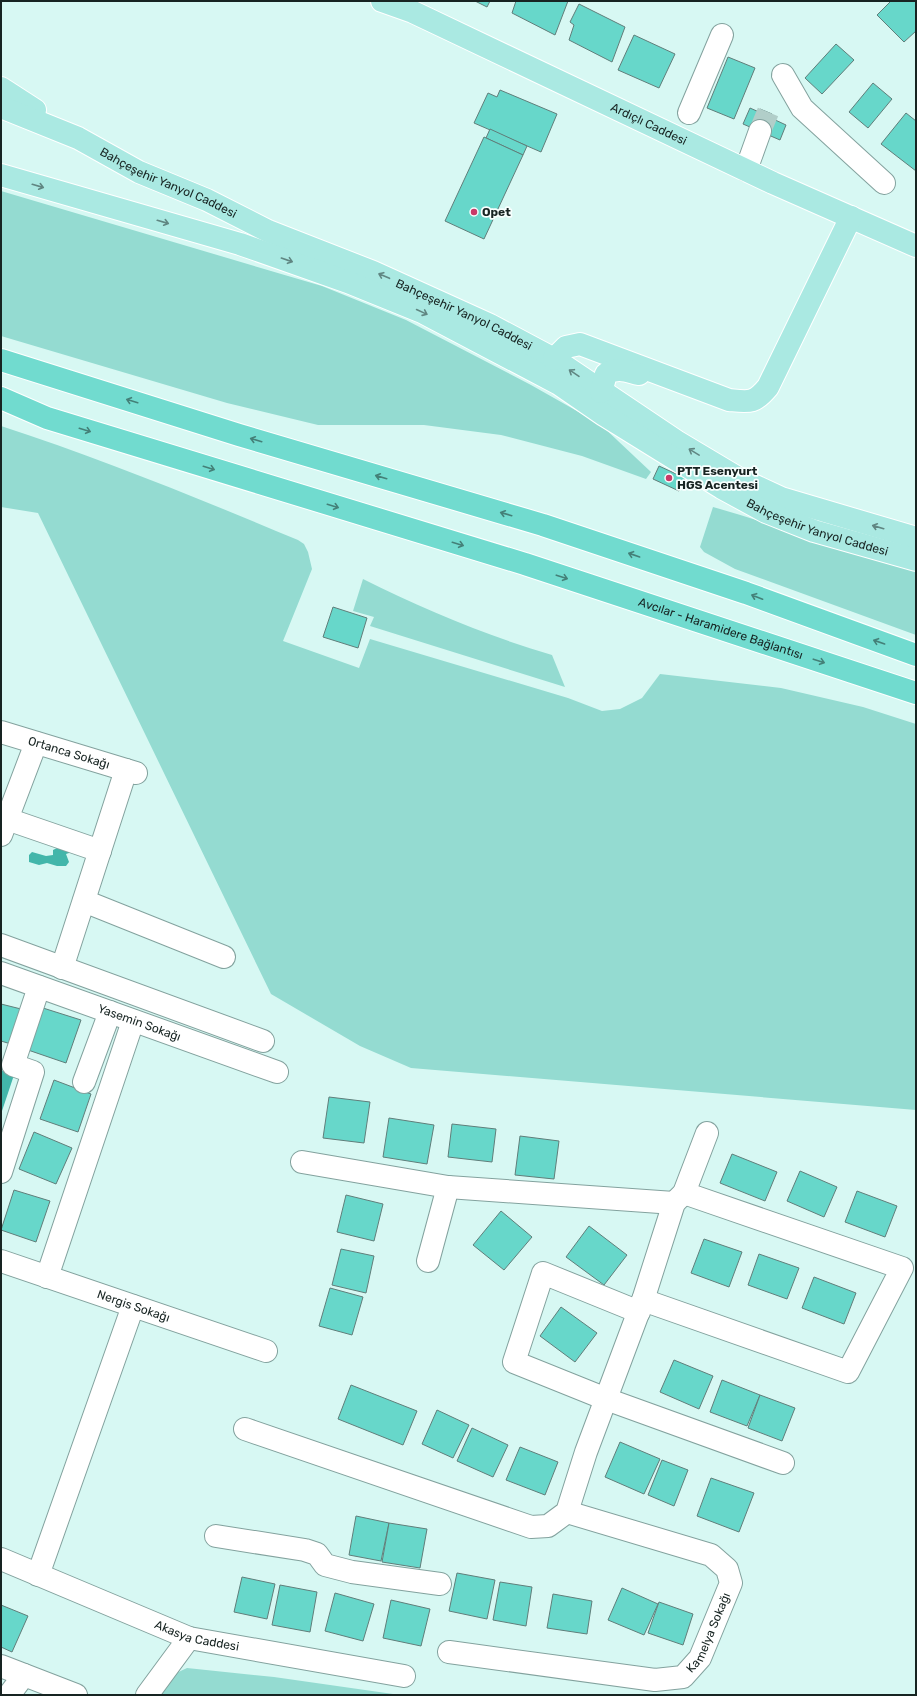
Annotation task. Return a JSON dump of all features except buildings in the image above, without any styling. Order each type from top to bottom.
[{"type":"highway","points":[[1,360],[239,435],[543,525],[746,593],[916,655]]},
{"type":"highway","points":[[1,398],[48,418]]},
{"type":"highway","points":[[1,409],[48,418]]},
{"type":"highway","name":"Avcılar - Haramidere Bağlantısı","points":[[48,418],[525,564],[916,693]]},
{"type":"main road","name":"Ardıçlı Caddesi","points":[[382,1],[414,6],[746,170],[916,246]]},
{"type":"main road","points":[[1,88],[78,138]]},
{"type":"main road","name":"Bahçeşehir Yanyol Caddesi","points":[[1,107],[78,138],[139,172],[207,200],[268,231],[373,272],[490,324],[554,360],[676,441],[757,488],[781,498],[916,538]]},
{"type":"main road","name":"Bahçeşehir Yanyol Caddesi","points":[[1,175],[240,244],[348,282],[422,312],[558,384],[604,415],[722,488],[766,512],[814,531],[916,560]]},
{"type":"main road","points":[[554,360],[566,347],[580,344],[666,378],[729,400],[750,402],[760,397],[768,387],[851,217]]},
{"type":"main road","points":[[601,392],[606,374],[613,370],[622,369],[647,376],[666,378]]},
{"type":"street","points":[[689,113],[722,35]]},
{"type":"street","points":[[783,75],[802,108],[884,183]]},
{"type":"street","points":[[746,170],[760,131]]},
{"type":"street","name":"Ortanca Sokağı","points":[[1,732],[131,772],[100,851]]},
{"type":"street","points":[[36,743],[4,827],[100,851],[62,968]]},
{"type":"street","points":[[84,901],[224,956]]},
{"type":"street","points":[[1,945],[263,1041]]},
{"type":"street","name":"Yasemin Sokağı","points":[[1,974],[277,1072]]},
{"type":"street","points":[[1,1172],[33,1072],[13,1065],[39,987]]},
{"type":"street","points":[[84,1082],[110,1012]]},
{"type":"street","points":[[47,1277],[133,1021]]},
{"type":"street","points":[[245,1429],[531,1527],[548,1526],[567,1512],[586,1452],[641,1306],[679,1198],[706,1133]]},
{"type":"street","points":[[302,1162],[448,1187],[679,1198],[902,1268],[848,1372],[543,1273],[514,1362],[606,1400],[783,1463]]},
{"type":"street","points":[[428,1261],[448,1187]]},
{"type":"street","name":"Nergis Sokağı","points":[[1,1261],[266,1351]]},
{"type":"street","points":[[38,1575],[133,1306]]},
{"type":"street","name":"Kamelya Sokağı","points":[[449,1652],[655,1680],[683,1677],[700,1658],[731,1583],[726,1569],[711,1555],[567,1512]]},
{"type":"street","points":[[216,1536],[305,1550],[317,1554],[325,1565],[352,1572],[440,1584]]},
{"type":"street","name":"Akasya Caddesi","points":[[1,1559],[189,1638],[404,1676]]},
{"type":"street","points":[[147,1695],[189,1638]]},
{"type":"street","points":[[1,1666],[76,1695]]},
{"type":"street","points":[[8,1695],[24,1675]]},
{"type":"green space","points":[[1,191],[322,286],[406,320],[531,385],[600,424],[651,472],[646,479],[582,456],[501,435],[424,425],[318,425],[227,403],[1,336]]},
{"type":"green space","points":[[1,426],[151,480],[298,540],[304,544],[308,552],[312,569],[283,641],[359,668],[370,639],[568,698],[602,711],[620,709],[642,698],[660,674],[781,688],[863,707],[916,724],[916,1110],[411,1068],[360,1046],[271,994],[38,513],[1,507]]},
{"type":"green space","points":[[713,507],[916,571],[916,635],[735,569],[704,552],[700,547]]},
{"type":"green space","points":[[363,579],[409,601],[479,631],[552,655],[565,687],[370,626],[374,617],[353,611]]},
{"type":"green space","points":[[187,1668],[274,1677],[400,1695],[156,1695],[170,1676]]},
{"type":"water","points":[[59,847],[72,852],[66,854],[69,862],[66,866],[57,866],[47,863],[39,865],[29,862],[29,855],[32,852],[46,856],[53,855],[53,850]]},
{"type":"water","points":[[1,1070],[14,1075],[1,1114]]},
{"type":"tunnel","points":[[760,131],[768,112]]},
{"type":"place","name":"Opet","points":[[474,212]]},
{"type":"place","name":"PTT Esenyurt HGS Acentesi","points":[[669,478]]}]
